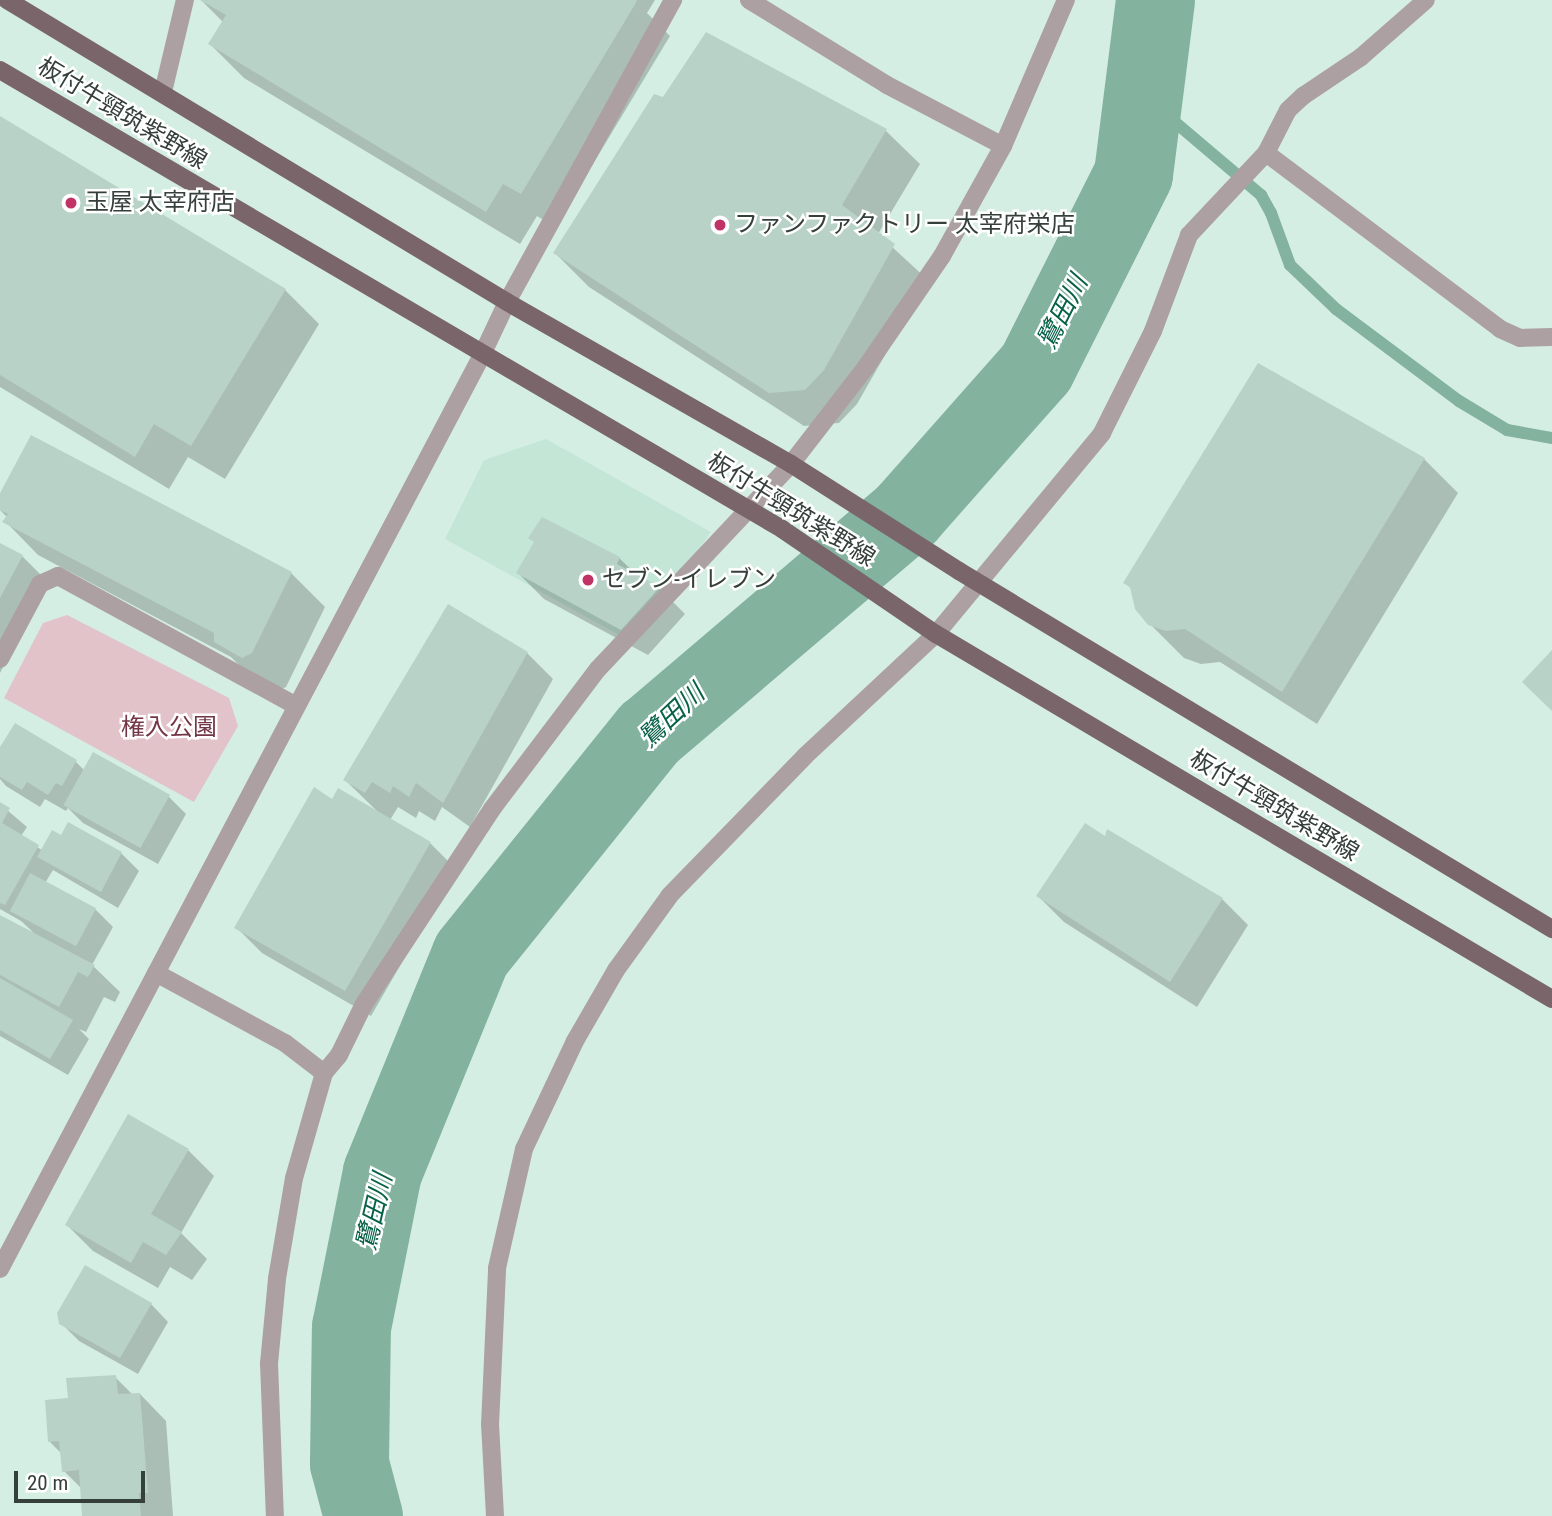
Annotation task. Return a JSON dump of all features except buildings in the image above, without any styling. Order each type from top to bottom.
[{"type":"main road","name":"板付牛頸筑紫野線","points":[[7,0],[507,302],[791,464],[959,571],[1552,929]]},
{"type":"main road","name":"板付牛頸筑紫野線","points":[[0,70],[782,529],[936,634],[1552,999]]},
{"type":"street","points":[[163,92],[185,0]]},
{"type":"street","points":[[0,1269],[482,355],[507,302],[673,0]]},
{"type":"street","points":[[749,0],[887,85],[1003,146]]},
{"type":"street","points":[[275,1516],[269,1363],[277,1279],[294,1178],[324,1073],[339,1055],[364,1003],[492,808],[598,669],[791,464],[866,367],[942,256],[1003,146],[1066,0]]},
{"type":"street","points":[[495,1516],[490,1425],[497,1268],[524,1149],[575,1041],[616,970],[670,895],[805,756],[936,634],[1102,433],[1153,331],[1189,235],[1266,153],[1288,110],[1303,96],[1362,57],[1426,0]]},
{"type":"street","points":[[1266,153],[1500,330],[1520,338],[1552,337]]},
{"type":"street","points":[[0,659],[40,584],[58,576],[296,706]]},
{"type":"street","points":[[156,973],[285,1043],[324,1073]]},
{"type":"shaded area","points":[[546,439],[711,532],[692,559],[621,636],[445,539],[484,460]]},
{"type":"green space","name":"権入公園","points":[[67,615],[229,698],[238,726],[194,802],[4,698],[43,623]]},
{"type":"waterway","name":"鷺田川","points":[[363,1516],[349,1463],[351,1327],[382,1172],[471,954],[649,733],[906,514],[1036,367],[1133,174],[1155,0]]},
{"type":"waterway","points":[[1143,95],[1261,195],[1271,213],[1290,265],[1336,309],[1459,401],[1507,430],[1552,438]]},
{"type":"place","name":"玉屋 太宰府店","points":[[71,203]]},
{"type":"place","name":"ファンファクトリー 太宰府栄店","points":[[720,225]]},
{"type":"place","name":"セブン-イレブン","points":[[588,580]]}]
